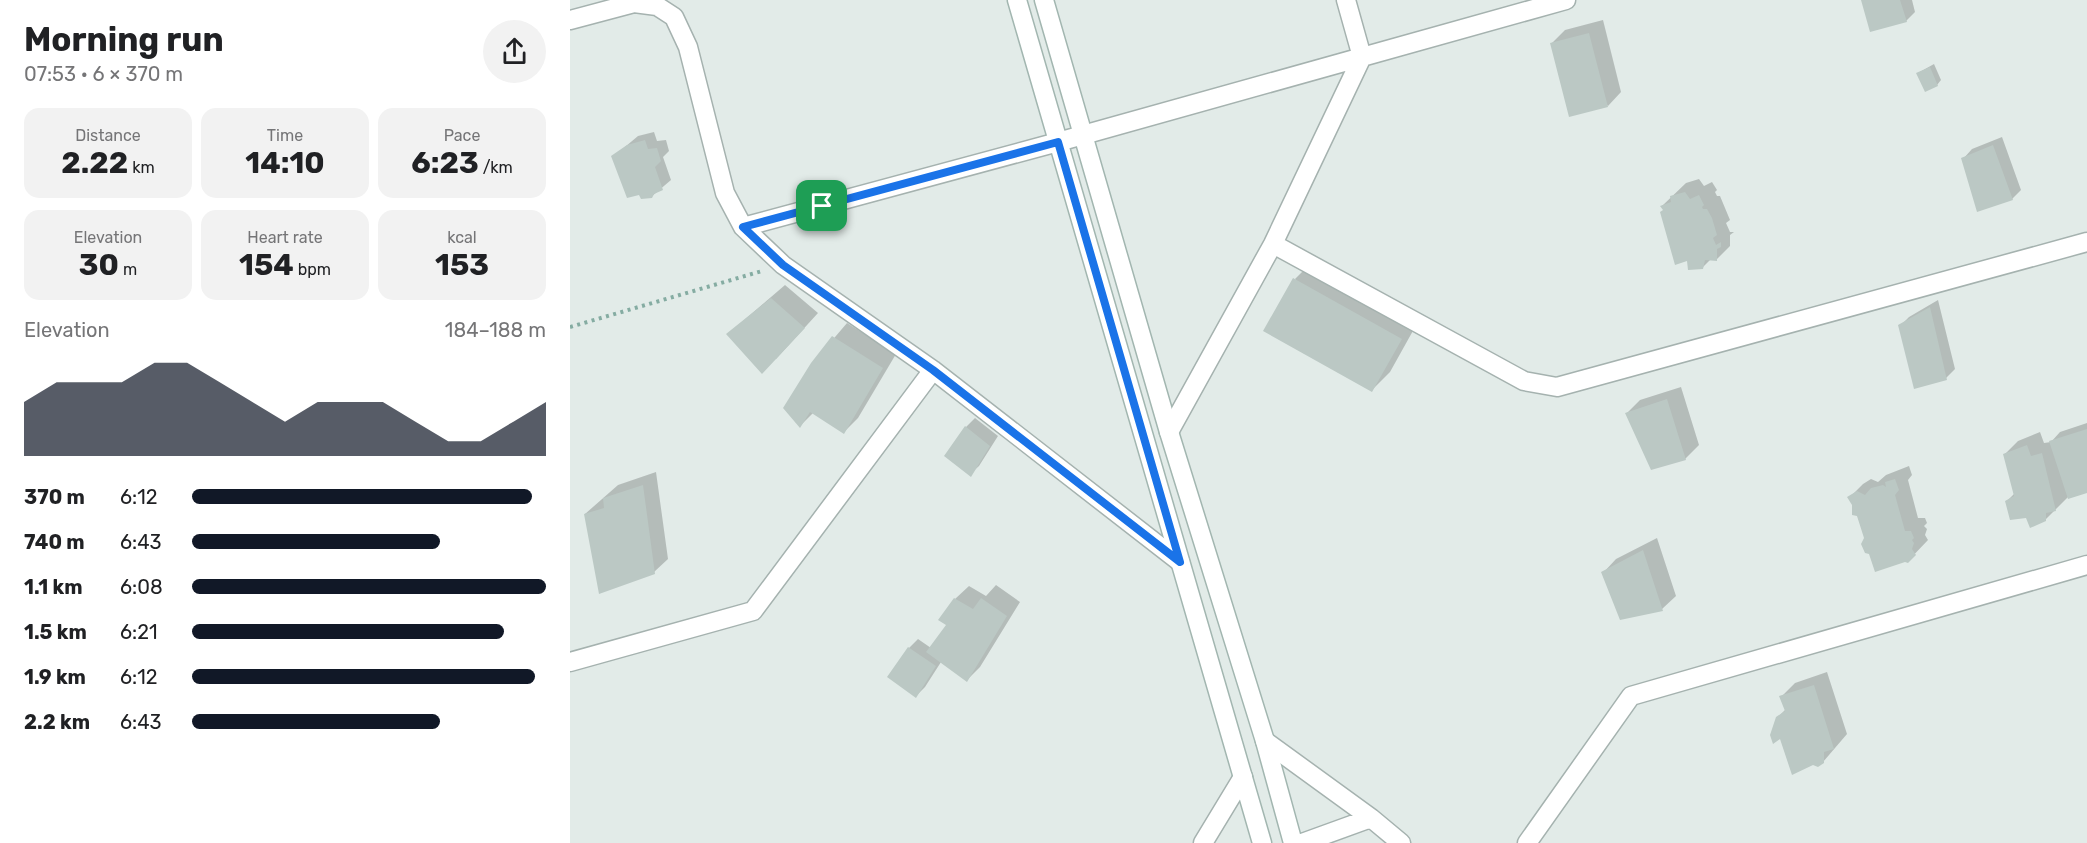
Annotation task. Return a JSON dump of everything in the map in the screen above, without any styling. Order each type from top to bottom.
[{"type":"street","points":[[1017,0],[1262,843]]},
{"type":"street","points":[[1044,0],[1169,432],[1293,843]]},
{"type":"street","points":[[1169,432],[1273,244],[1362,57],[1346,0]]},
{"type":"street","points":[[743,227],[1058,142],[1566,0]]},
{"type":"street","points":[[570,20],[634,3],[657,6],[674,17],[688,47],[725,193],[743,227],[783,265],[933,370],[1180,562]]},
{"type":"street","points":[[1273,244],[1524,381],[1557,387],[2087,242]]},
{"type":"street","points":[[570,662],[753,611],[933,370]]},
{"type":"street","points":[[1527,843],[1631,696],[2087,565]]},
{"type":"street","points":[[1264,741],[1371,818],[1401,843]]},
{"type":"street","points":[[1203,843],[1243,777]]},
{"type":"street","points":[[1302,843],[1371,818]]},
{"type":"path","points":[[570,327],[783,265]]},
{"type":"building","points":[[1861,0],[1900,0],[1907,22],[1870,32]]},
{"type":"building","points":[[1589,33],[1608,107],[1569,117],[1550,43]]},
{"type":"building","points":[[1930,67],[1938,86],[1925,92],[1916,73]]},
{"type":"building","points":[[645,140],[648,149],[657,148],[661,161],[655,167],[663,190],[654,194],[652,198],[641,199],[639,195],[627,198],[611,156],[627,145]]},
{"type":"building","points":[[1993,145],[2013,200],[1977,212],[1961,158]]},
{"type":"building","points":[[1685,192],[1690,199],[1699,195],[1704,205],[1703,209],[1707,209],[1712,218],[1717,235],[1713,238],[1716,245],[1721,242],[1721,247],[1717,249],[1717,261],[1705,260],[1703,269],[1688,270],[1687,261],[1675,265],[1660,212],[1663,210],[1660,206],[1671,202],[1670,196]]},
{"type":"building","points":[[1293,278],[1402,339],[1372,392],[1263,331]]},
{"type":"building","points":[[771,298],[805,328],[762,374],[726,334]]},
{"type":"building","points":[[1930,307],[1947,380],[1914,389],[1898,325]]},
{"type":"building","points":[[832,336],[883,368],[844,434],[810,412],[800,428],[783,408],[811,363]]},
{"type":"building","points":[[1667,399],[1686,460],[1651,470],[1625,413]]},
{"type":"building","points":[[965,426],[990,446],[971,477],[944,456]]},
{"type":"building","points":[[2087,429],[2087,493],[2068,499],[2049,441]]},
{"type":"building","points":[[2027,445],[2031,456],[2042,453],[2056,511],[2046,513],[2046,521],[2030,528],[2026,518],[2010,520],[2005,501],[2014,496],[2003,454]]},
{"type":"building","points":[[1895,479],[1899,490],[1895,495],[1905,531],[1911,531],[1914,538],[1912,549],[1916,555],[1908,563],[1875,572],[1869,554],[1865,553],[1861,544],[1864,538],[1857,516],[1852,515],[1852,505],[1847,497],[1857,491],[1865,495],[1871,488],[1883,485],[1886,487],[1885,482]]},
{"type":"building","points":[[643,485],[655,574],[599,594],[584,514],[604,508],[603,498]]},
{"type":"building","points":[[1643,550],[1663,611],[1620,620],[1601,572]]},
{"type":"building","points":[[954,598],[973,609],[981,598],[1007,616],[967,682],[926,652],[946,625],[938,620]]},
{"type":"building","points":[[908,647],[936,666],[916,698],[887,677]]},
{"type":"building","points":[[1814,685],[1834,749],[1824,752],[1824,763],[1818,767],[1813,765],[1792,775],[1780,739],[1773,744],[1770,735],[1776,717],[1785,711],[1779,696]]},
{"type":"route","points":[[1058,142],[1180,562],[933,370],[783,265],[743,227],[822,206],[1058,142]]}]
